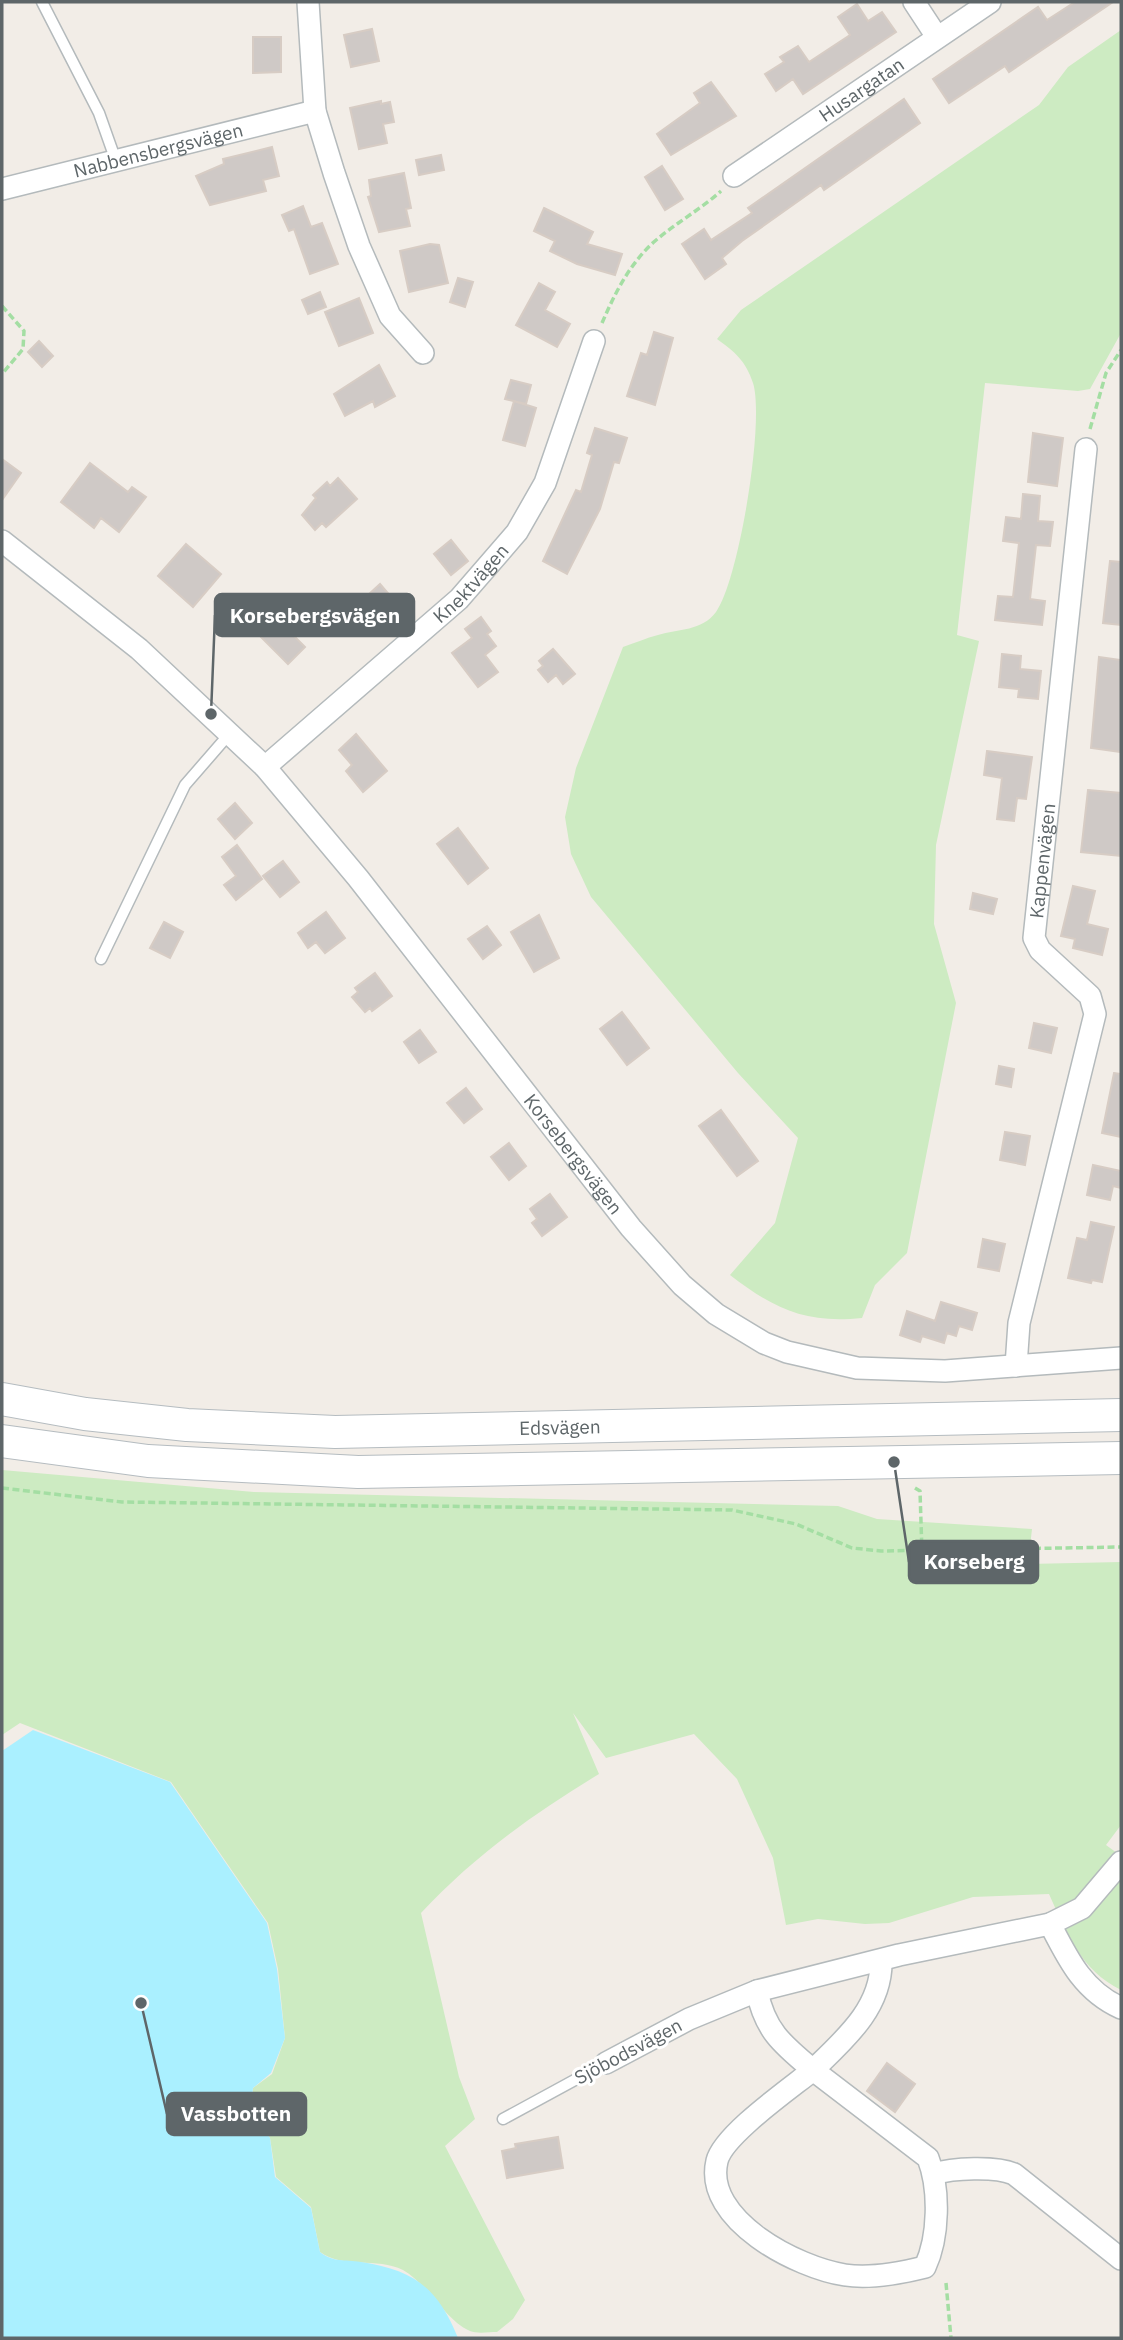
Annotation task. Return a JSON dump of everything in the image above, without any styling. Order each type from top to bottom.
[{"type":"main road","name":"Edsvägen","points":[[2,1399],[85,1414],[187,1425],[335,1432],[1121,1415]]},
{"type":"main road","points":[[2,1441],[148,1461],[358,1472],[1121,1458]]},
{"type":"street","points":[[308,2],[314,111],[359,246],[390,316],[423,353]]},
{"type":"street","points":[[914,2],[937,37]]},
{"type":"street","name":"Husargatan","points":[[734,176],[990,2]]},
{"type":"street","name":"Nabbensbergsvägen","points":[[2,189],[314,111]]},
{"type":"street","name":"Knektvägen","points":[[265,767],[459,599],[517,532],[545,484],[594,341]]},
{"type":"street","name":"Kappenvägen","points":[[1016,1366],[1019,1323],[1095,1014],[1090,996],[1040,950],[1034,938],[1086,449]]},
{"type":"street","name":"Korsebergsvägen","points":[[2,541],[139,649],[231,732],[265,767],[358,878],[631,1228],[701,1303],[764,1343],[830,1364],[901,1371],[1016,1366],[1121,1357]]},
{"type":"street","name":"Sjöbodsvägen","points":[[607,2063],[689,2019],[757,1991],[1050,1924],[1082,1908],[1121,1862]]},
{"type":"street","points":[[1050,1924],[1084,1983],[1098,1995],[1121,2008]]},
{"type":"street","points":[[757,1991],[762,2014],[778,2040],[813,2070],[853,2104],[928,2158],[934,2174],[934,2248],[925,2267],[906,2272],[848,2276],[828,2272],[790,2257],[745,2227],[722,2203],[715,2180],[717,2160],[740,2128],[813,2070],[865,2017],[882,1978],[881,1961]]},
{"type":"street","points":[[934,2174],[954,2168],[972,2172],[1000,2168],[1014,2174],[1121,2259]]},
{"type":"lane","points":[[43,2],[99,113],[116,161]]},
{"type":"lane","points":[[101,959],[185,785],[231,732]]},
{"type":"lane","name":"Sjöbodsvägen","points":[[503,2119],[607,2063]]},
{"type":"path","points":[[594,341],[613,297],[638,258],[654,242],[719,193],[734,176]]},
{"type":"path","points":[[2,306],[24,331],[23,349],[2,374]]},
{"type":"path","points":[[1086,449],[1096,399],[1106,373],[1121,351]]},
{"type":"path","points":[[2,1488],[122,1502],[732,1510],[796,1524],[852,1548],[922,1552],[1121,1547]]},
{"type":"path","points":[[913,1488],[920,1491],[922,1552]]},
{"type":"path","points":[[946,2283],[951,2338]]},
{"type":"green space","points":[[1121,30],[1121,333],[1090,389],[1078,391],[985,383],[957,635],[979,641],[936,845],[934,924],[956,1003],[907,1253],[875,1285],[862,1318],[824,1319],[807,1316],[776,1305],[730,1275],[775,1223],[798,1138],[738,1073],[591,897],[571,854],[565,817],[576,768],[623,647],[704,623],[716,612],[725,594],[748,499],[756,430],[756,402],[753,383],[747,369],[734,353],[717,339],[741,310],[1039,105],[1068,67]]},
{"type":"green space","points":[[2,1470],[254,1492],[838,1506],[877,1519],[1032,1529],[1028,1564],[1121,1562],[1121,1825],[1106,1845],[1121,1856],[1121,1990],[1107,1982],[1085,1961],[1069,1937],[1049,1894],[973,1897],[889,1923],[865,1924],[818,1919],[786,1925],[773,1858],[737,1779],[694,1734],[606,1758],[573,1713],[599,1774],[505,1837],[441,1892],[421,1913],[459,2077],[475,2119],[445,2146],[525,2300],[513,2319],[497,2332],[470,2331],[453,2319],[403,2270],[382,2264],[339,2260],[320,2252],[311,2207],[276,2177],[270,2138],[252,2109],[253,2088],[272,2074],[285,2038],[278,1969],[268,1923],[171,1782],[20,1723],[2,1735]]},
{"type":"water","points":[[33,1730],[170,1782],[267,1923],[277,1969],[285,2038],[271,2073],[253,2088],[251,2109],[270,2138],[275,2177],[311,2208],[320,2252],[335,2259],[380,2266],[410,2276],[422,2284],[442,2306],[458,2338],[2,2338],[2,1751]]},
{"type":"building","points":[[1075,2],[1113,2],[1009,72],[1005,66],[949,103],[933,79],[1038,7],[1047,20]]},
{"type":"building","points":[[857,4],[868,21],[882,12],[896,32],[803,94],[793,79],[776,91],[765,74],[784,62],[780,57],[798,46],[809,62],[850,35],[838,17]]},
{"type":"building","points":[[372,29],[379,61],[351,67],[344,35]]},
{"type":"building","points":[[253,37],[281,37],[281,72],[253,73]]},
{"type":"building","points":[[711,82],[736,116],[671,155],[657,134],[700,103],[694,93]]},
{"type":"building","points":[[904,99],[920,123],[824,190],[821,185],[742,241],[722,258],[726,264],[705,279],[682,244],[704,229],[711,240],[752,213],[748,208]]},
{"type":"building","points":[[381,101],[381,104],[390,102],[394,122],[383,124],[387,143],[359,149],[350,108]]},
{"type":"building","points":[[272,147],[279,176],[263,180],[266,191],[210,205],[196,176],[224,164],[223,159]]},
{"type":"building","points":[[441,155],[444,170],[419,175],[416,160]]},
{"type":"building","points":[[662,166],[683,199],[665,210],[645,177]]},
{"type":"building","points":[[404,173],[411,208],[406,209],[410,226],[379,232],[368,197],[371,196],[369,180]]},
{"type":"building","points":[[303,206],[311,227],[322,223],[338,264],[310,274],[294,229],[289,231],[282,215]]},
{"type":"building","points":[[544,208],[593,232],[587,244],[622,254],[615,275],[577,264],[550,251],[555,241],[534,231]]},
{"type":"building","points":[[430,244],[439,245],[448,283],[409,292],[400,251]]},
{"type":"building","points":[[458,278],[473,282],[465,307],[450,302]]},
{"type":"building","points":[[539,283],[555,292],[545,310],[570,324],[557,347],[516,325]]},
{"type":"building","points":[[320,292],[326,307],[308,314],[302,300]]},
{"type":"building","points":[[359,298],[373,333],[339,346],[325,312]]},
{"type":"building","points":[[654,332],[673,338],[655,405],[627,396],[641,353],[647,355]]},
{"type":"building","points":[[39,341],[53,356],[42,367],[28,352]]},
{"type":"building","points":[[379,365],[395,396],[375,407],[373,401],[345,416],[334,394]]},
{"type":"building","points":[[511,380],[531,385],[526,404],[505,399]]},
{"type":"building","points":[[514,401],[536,408],[525,446],[503,440]]},
{"type":"building","points":[[595,428],[627,438],[619,463],[614,462],[600,509],[567,574],[543,561],[576,490],[581,492],[592,455],[587,453]]},
{"type":"building","points":[[1033,433],[1063,438],[1057,486],[1028,482]]},
{"type":"building","points":[[2,459],[21,473],[2,500]]},
{"type":"building","points":[[90,463],[128,492],[132,487],[146,497],[119,532],[101,518],[94,528],[61,502]]},
{"type":"building","points":[[338,478],[357,499],[326,527],[322,523],[315,530],[302,515],[316,498],[313,495],[327,482],[330,486]]},
{"type":"building","points":[[1023,494],[1040,496],[1038,521],[1053,522],[1050,546],[1036,545],[1030,599],[1045,601],[1042,625],[995,620],[998,596],[1013,597],[1019,543],[1003,541],[1006,517],[1021,519]]},
{"type":"building","points":[[451,540],[468,561],[451,575],[434,554]]},
{"type":"building","points":[[186,544],[221,574],[193,607],[158,576]]},
{"type":"building","points":[[1110,561],[1121,562],[1121,625],[1103,623]]},
{"type":"building","points":[[380,584],[398,605],[387,615],[369,594]]},
{"type":"building","points":[[481,617],[491,631],[487,634],[496,646],[485,655],[498,672],[478,687],[452,653],[472,638],[465,629]]},
{"type":"building","points":[[276,618],[305,647],[288,664],[259,635]]},
{"type":"building","points":[[553,649],[575,674],[563,684],[556,675],[548,682],[538,670],[543,666],[539,661]]},
{"type":"building","points":[[1002,654],[1021,656],[1020,669],[1041,671],[1038,699],[1018,697],[1019,689],[999,687]]},
{"type":"building","points":[[1099,657],[1121,660],[1121,752],[1091,748]]},
{"type":"building","points":[[356,734],[387,771],[363,792],[346,771],[352,765],[339,750]]},
{"type":"building","points":[[987,751],[1032,757],[1026,799],[1017,798],[1014,821],[997,819],[1002,778],[984,775]]},
{"type":"building","points":[[1088,790],[1121,793],[1121,856],[1081,852]]},
{"type":"building","points":[[235,803],[252,823],[235,839],[218,819]]},
{"type":"building","points":[[458,828],[488,868],[468,884],[437,844]]},
{"type":"building","points":[[237,845],[262,879],[236,900],[224,885],[236,876],[222,857]]},
{"type":"building","points":[[283,861],[299,882],[280,897],[263,876]]},
{"type":"building","points":[[1073,886],[1095,891],[1087,924],[1108,929],[1102,955],[1073,948],[1075,939],[1061,936]]},
{"type":"building","points":[[973,893],[997,899],[993,914],[970,909]]},
{"type":"building","points":[[326,912],[345,938],[325,953],[316,942],[308,948],[298,933]]},
{"type":"building","points":[[539,915],[559,958],[534,972],[511,932]]},
{"type":"building","points":[[164,922],[183,932],[170,958],[150,948]]},
{"type":"building","points":[[487,926],[501,945],[483,959],[468,939]]},
{"type":"building","points":[[375,973],[392,996],[372,1011],[370,1008],[365,1012],[352,997],[358,992],[355,988]]},
{"type":"building","points":[[622,1012],[649,1048],[627,1065],[600,1029]]},
{"type":"building","points":[[1034,1023],[1057,1028],[1051,1053],[1029,1048]]},
{"type":"building","points":[[420,1030],[436,1052],[419,1063],[404,1042]]},
{"type":"building","points":[[999,1066],[1014,1069],[1011,1087],[996,1084]]},
{"type":"building","points":[[1114,1073],[1121,1074],[1121,1137],[1102,1133]]},
{"type":"building","points":[[466,1088],[482,1109],[464,1123],[447,1103]]},
{"type":"building","points":[[721,1110],[758,1161],[737,1176],[699,1126]]},
{"type":"building","points":[[1005,1132],[1030,1136],[1025,1165],[1000,1160]]},
{"type":"building","points":[[509,1143],[526,1166],[509,1180],[491,1157]]},
{"type":"building","points":[[1093,1165],[1121,1171],[1121,1188],[1113,1186],[1110,1200],[1087,1195]]},
{"type":"building","points":[[550,1194],[567,1217],[542,1236],[532,1223],[537,1219],[530,1209]]},
{"type":"building","points":[[1091,1222],[1114,1227],[1102,1282],[1092,1280],[1091,1283],[1068,1278],[1077,1238],[1087,1240]]},
{"type":"building","points":[[983,1239],[1005,1244],[999,1271],[978,1267]]},
{"type":"building","points":[[941,1302],[977,1313],[972,1330],[959,1326],[956,1336],[947,1333],[944,1343],[922,1336],[920,1342],[900,1335],[907,1311],[935,1321]]},
{"type":"building","points":[[887,2063],[915,2084],[895,2112],[867,2091]]},
{"type":"building","points":[[558,2137],[563,2168],[507,2178],[502,2151],[516,2148],[515,2144]]},
{"type":"place","name":"Korsebergsvägen","points":[[211,714]]},
{"type":"place","name":"Korseberg","points":[[894,1462]]},
{"type":"place","name":"Vassbotten","points":[[141,2003]]}]
